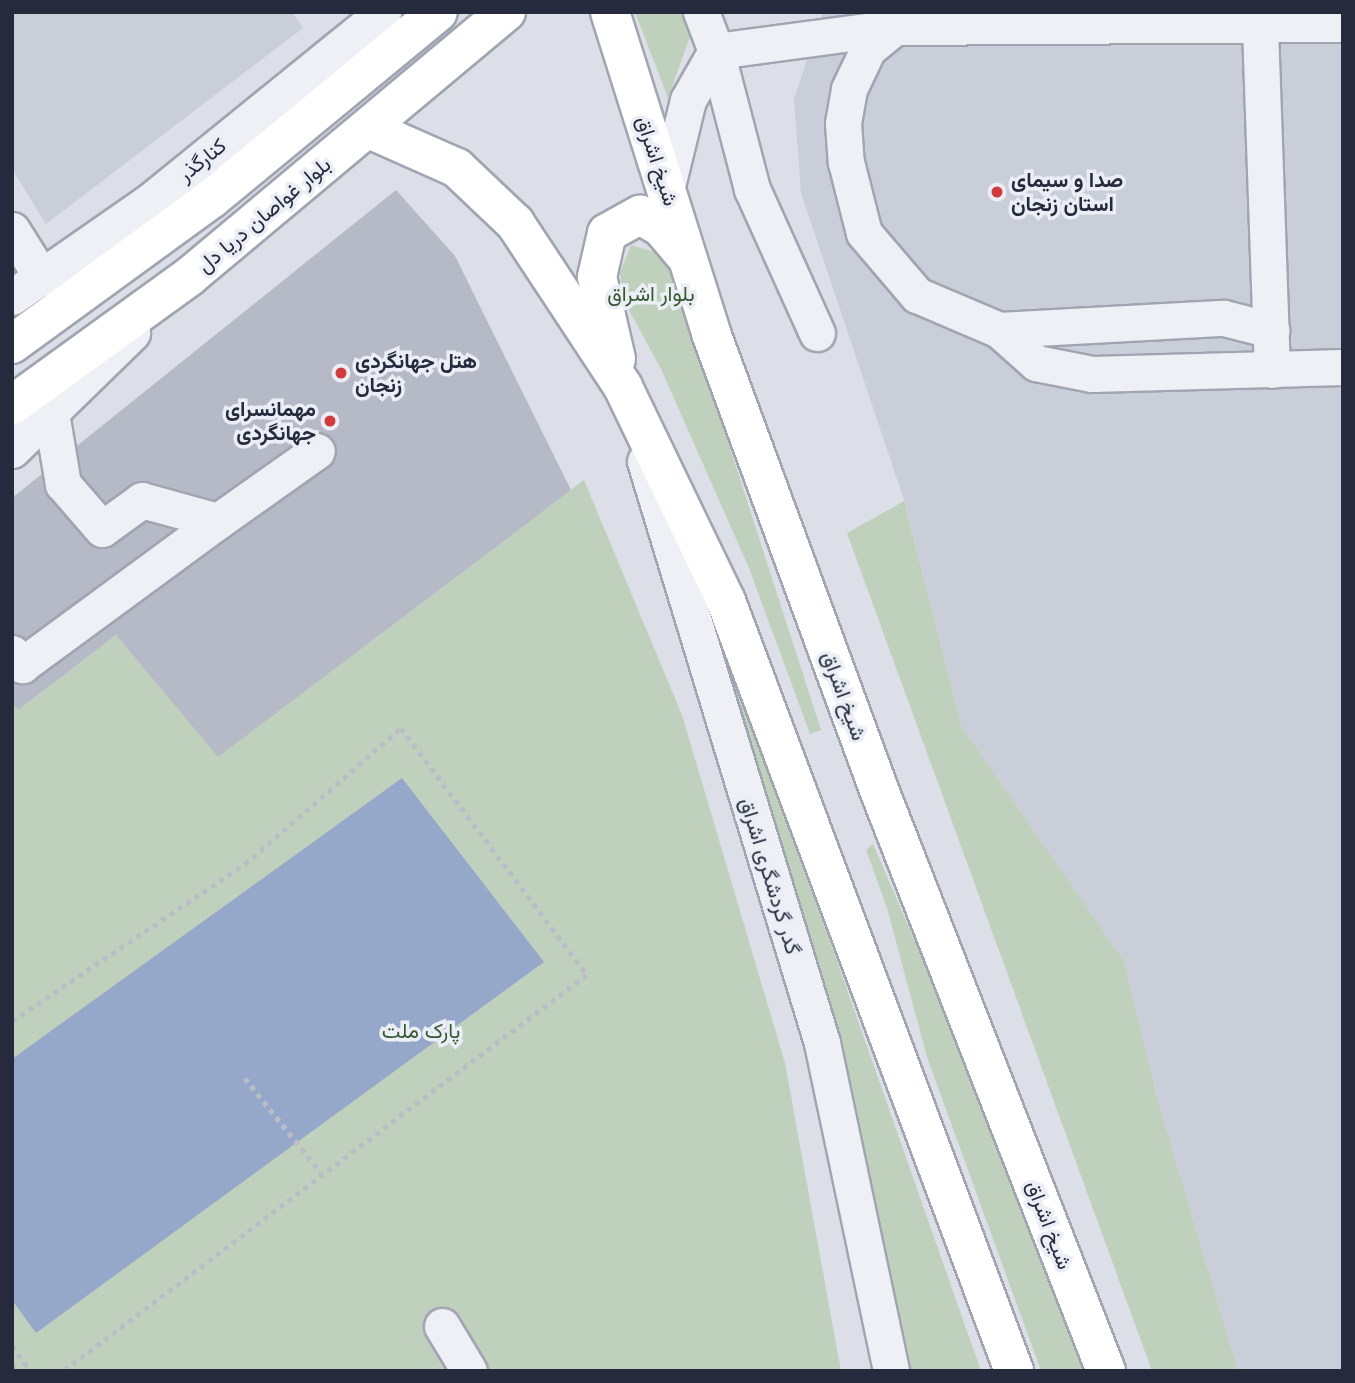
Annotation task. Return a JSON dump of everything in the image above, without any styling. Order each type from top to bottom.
[{"type":"main road","points":[[12,344],[211,199],[438,12]]},
{"type":"main road","name":"بلوار غواصان دریا دل","points":[[12,405],[190,276],[506,12]]},
{"type":"main road","name":"شیخ اشراق","points":[[610,12],[687,258],[876,782],[1106,1371]]},
{"type":"main road","points":[[369,129],[457,168],[515,223],[623,387],[726,601],[1014,1371]]},
{"type":"main road","points":[[623,387],[597,277],[607,233],[640,215],[661,227],[687,258]]},
{"type":"street","name":"کنارگذر","points":[[12,297],[150,201],[383,12]]},
{"type":"street","points":[[701,12],[716,51],[752,189],[817,333]]},
{"type":"street","points":[[716,51],[895,27],[1182,20],[1260,28],[1343,24]]},
{"type":"street","points":[[895,27],[869,49],[857,67],[845,112],[846,162],[864,233],[918,295],[999,330],[1036,363],[1092,374],[1343,368]]},
{"type":"street","points":[[1260,28],[1272,370]]},
{"type":"street","points":[[666,190],[688,100],[716,51]]},
{"type":"street","points":[[12,230],[42,278]]},
{"type":"street","points":[[12,450],[190,276]]},
{"type":"street","points":[[999,330],[1224,318],[1271,330]]},
{"type":"street","name":"گدر گردشگری اشراق","points":[[623,387],[822,1043],[891,1371]]},
{"type":"street","points":[[51,413],[63,484],[102,529],[142,500],[218,521]]},
{"type":"street","points":[[12,653],[22,665],[317,451]]},
{"type":"street","points":[[442,1326],[469,1371]]},
{"type":"path","points":[[12,1021],[245,864],[401,728],[587,975],[321,1172],[64,1371]]},
{"type":"path","points":[[245,1078],[321,1172]]},
{"type":"path","points":[[12,1346],[31,1371]]},
{"type":"path","points":[[12,1365],[24,1371]]},
{"type":"shaded area","points":[[12,12],[292,12],[303,28],[46,224],[12,169]]},
{"type":"shaded area","points":[[823,12],[1343,12],[1343,1371],[1238,1371],[1158,1101],[1124,961],[962,727],[904,500],[801,193],[794,99]]},
{"type":"green space","points":[[635,12],[693,12],[695,23],[668,98]]},
{"type":"green space","name":"بلوار اشراق","points":[[631,245],[668,256],[821,730],[810,734],[749,568],[661,369],[624,301],[620,273]]},
{"type":"green space","name":"پارک ملت","points":[[584,480],[682,715],[785,1063],[841,1371],[12,1371],[12,703],[18,710],[116,635],[218,756]]},
{"type":"green space","points":[[904,501],[962,727],[1124,961],[1158,1101],[1238,1371],[1152,1371],[847,533]]},
{"type":"green space","points":[[675,524],[830,941],[981,1371],[910,1371],[851,1087]]},
{"type":"green space","points":[[873,844],[986,1106],[1084,1371],[1041,1371],[927,1057],[887,908],[866,850]]},
{"type":"water","points":[[402,778],[544,962],[36,1333],[12,1300],[12,1059]]},
{"type":"building","name":"هتل جهانگردی زنجان","points":[[396,190],[455,256],[571,490],[218,757],[116,635],[18,710],[12,703],[12,498]]},
{"type":"place","name":"صدا و سیمای استان زنجان","points":[[997,192]]},
{"type":"place","name":"هتل جهانگردی زنجان","points":[[341,373]]},
{"type":"place","name":"مهمانسرای جهانگردی","points":[[330,421]]}]
